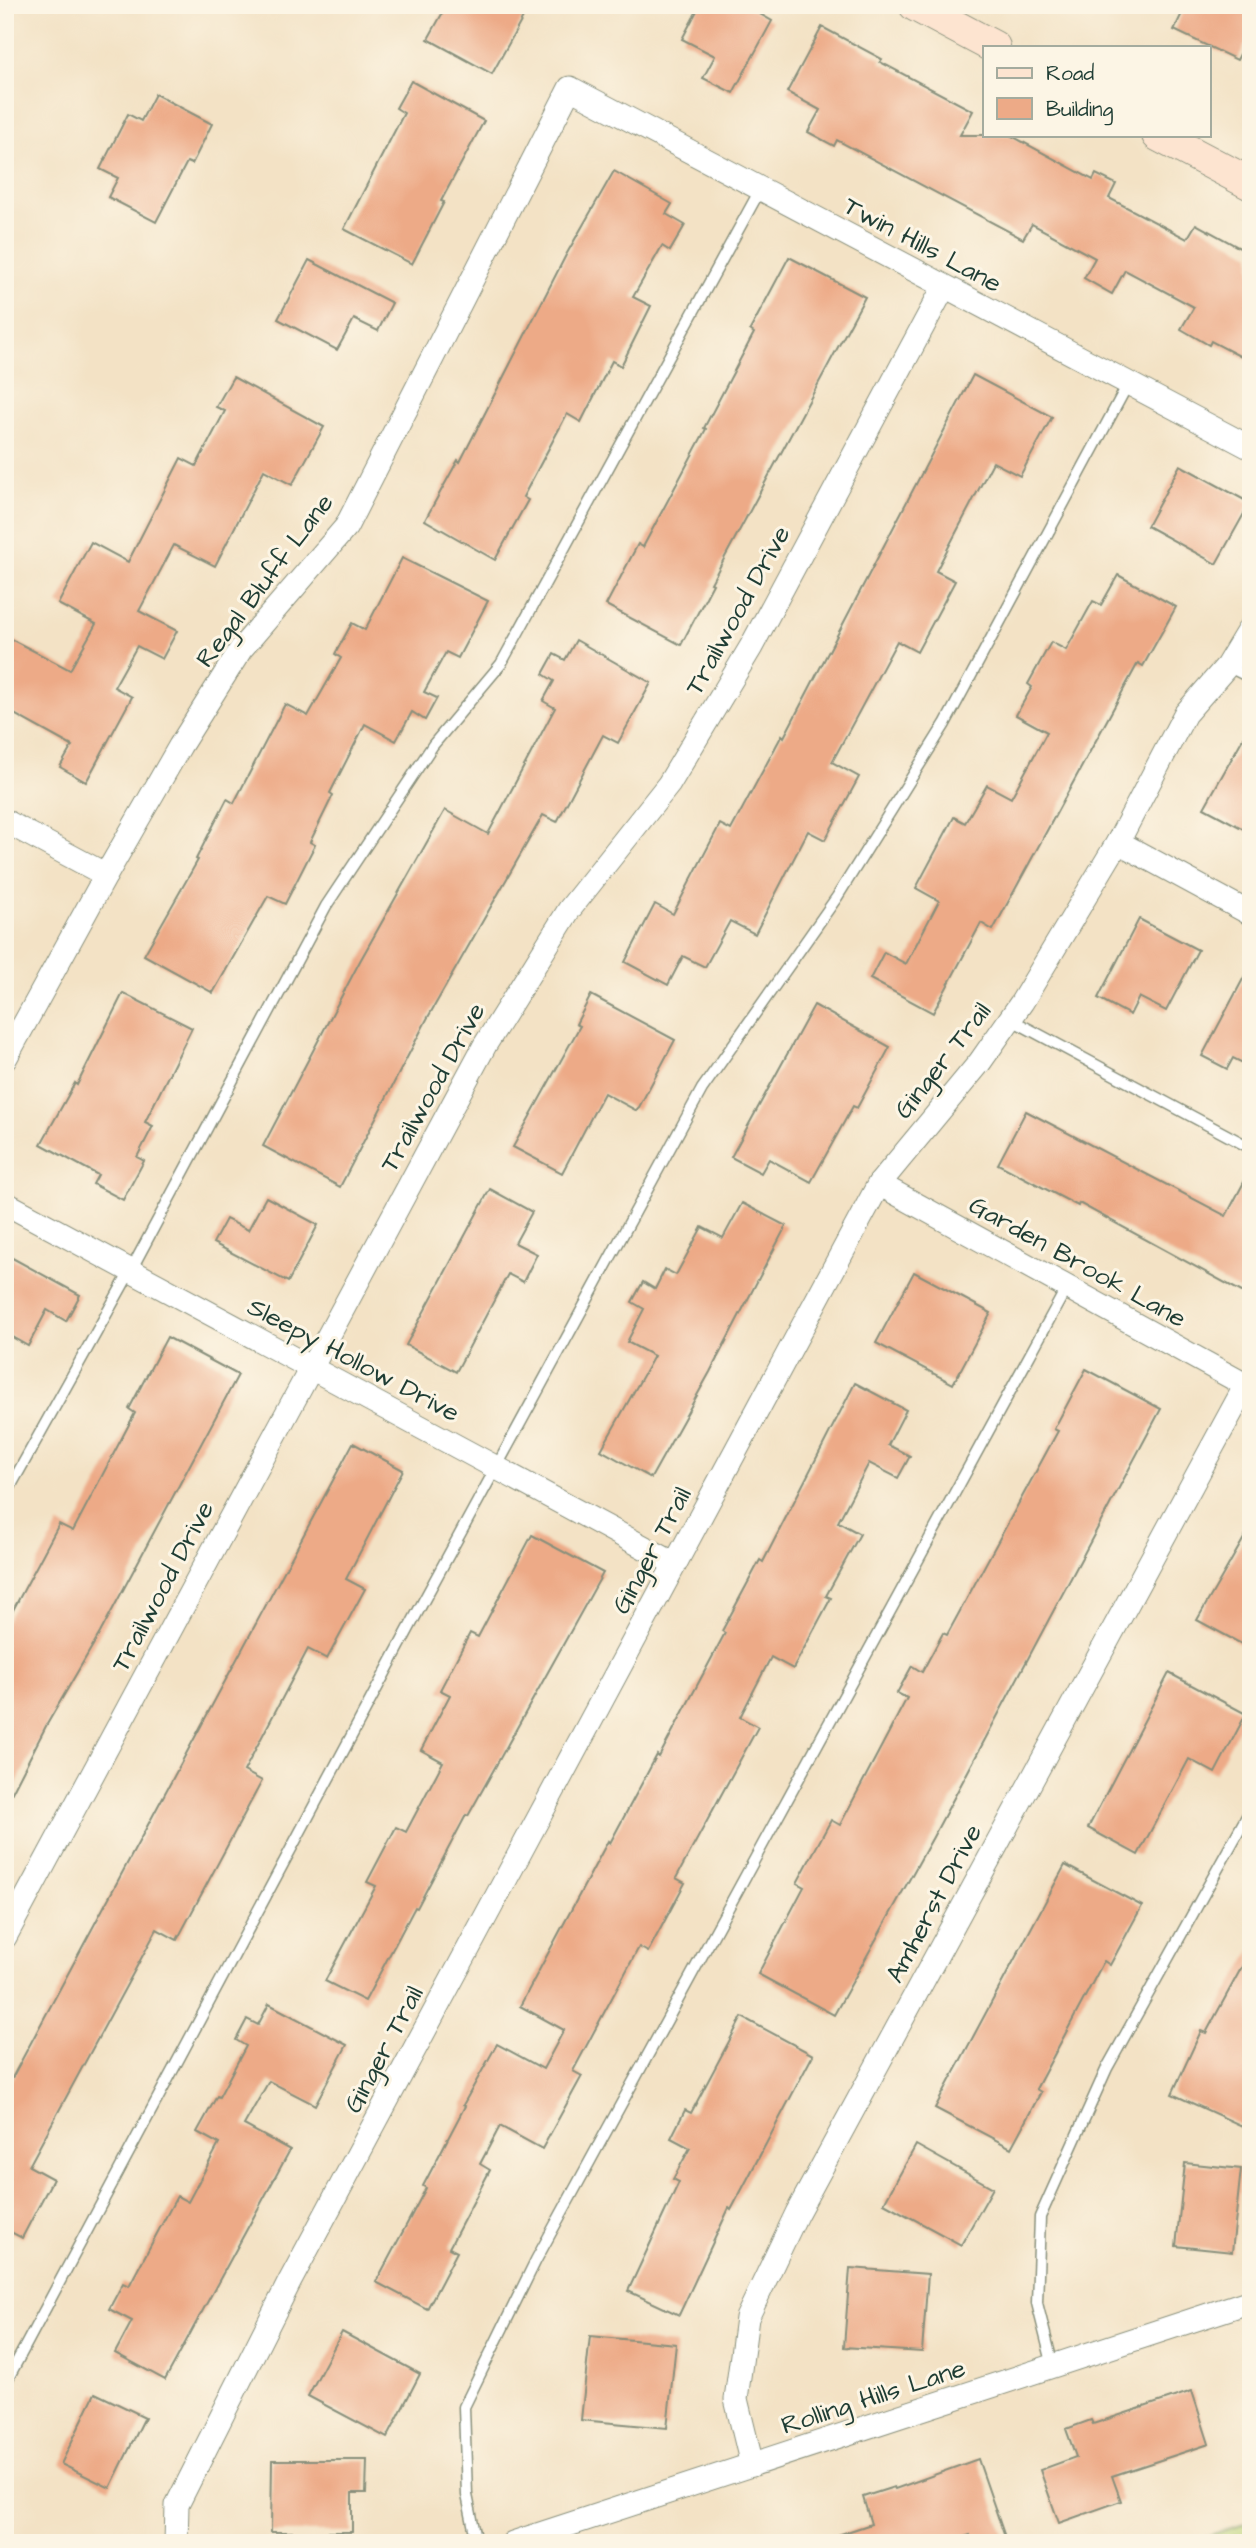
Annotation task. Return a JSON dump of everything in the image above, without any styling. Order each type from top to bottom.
[{"type":"street","points":[[915,5],[992,46]]},
{"type":"street","name":"Twin Hills Lane","points":[[570,88],[1251,448]]},
{"type":"street","name":"Regal Bluff Lane","points":[[5,1059],[180,746],[241,649],[346,527],[570,88]]},
{"type":"street","points":[[1160,136],[1251,184]]},
{"type":"street","name":"Trailwood Drive","points":[[5,1937],[485,1045],[569,911],[669,784],[751,647],[944,287]]},
{"type":"street","name":"Ginger Trail","points":[[177,2543],[177,2505],[290,2281],[879,1184],[980,1062],[1010,1019],[1118,842],[1185,714],[1227,666],[1251,625]]},
{"type":"street","points":[[5,821],[106,875]]},
{"type":"street","points":[[1118,842],[1251,914]]},
{"type":"street","name":"Garden Brook Lane","points":[[879,1184],[1248,1387]]},
{"type":"street","name":"Sleepy Hollow Drive","points":[[5,1203],[675,1564]]},
{"type":"street","name":"Amherst Drive","points":[[752,2465],[736,2399],[747,2318],[797,2213],[1248,1387]]},
{"type":"street","name":"Rolling Hills Lane","points":[[513,2543],[1251,2301]]},
{"type":"lane","points":[[5,1496],[131,1270],[326,906],[433,745],[501,664],[760,190]]},
{"type":"lane","points":[[5,2384],[496,1468],[702,1090],[837,897],[945,724],[1128,384]]},
{"type":"lane","points":[[1227,666],[1251,678]]},
{"type":"lane","points":[[1010,1019],[1251,1148]]},
{"type":"lane","points":[[477,2543],[467,2495],[464,2407],[536,2260],[1067,1287]]},
{"type":"lane","points":[[1053,2366],[1037,2303],[1040,2217],[1107,2068],[1251,1809]]},
{"type":"green space","points":[[1251,2522],[1251,2543],[1187,2543]]},
{"type":"building","points":[[447,5],[530,5],[492,74],[428,39]]},
{"type":"building","points":[[700,5],[744,5],[772,21],[733,93],[703,78],[715,56],[682,39]]},
{"type":"building","points":[[1186,5],[1251,5],[1251,33],[1237,60],[1174,30]]},
{"type":"building","points":[[822,27],[882,59],[880,62],[973,111],[960,135],[1012,136],[1093,180],[1096,174],[1116,184],[1109,198],[1187,239],[1196,224],[1251,254],[1251,362],[1211,341],[1209,345],[1181,329],[1194,307],[1125,270],[1112,294],[1084,278],[1095,258],[1032,224],[1023,239],[837,140],[834,146],[808,132],[820,110],[787,92]]},
{"type":"building","points":[[411,81],[484,121],[441,201],[444,202],[412,264],[344,229],[404,113],[396,108]]},
{"type":"building","points":[[155,94],[212,124],[192,164],[187,162],[156,222],[108,197],[118,178],[100,169],[128,114],[141,121]]},
{"type":"building","points":[[614,171],[672,204],[666,214],[685,225],[670,251],[662,246],[633,297],[651,306],[621,366],[612,361],[581,422],[567,414],[523,497],[528,500],[495,560],[425,520],[458,460],[460,462],[566,255]]},
{"type":"building","points":[[789,257],[865,297],[711,583],[713,584],[681,645],[606,605],[638,544],[643,547],[706,429],[704,428],[754,333],[750,330]]},
{"type":"building","points":[[309,260],[392,303],[378,331],[354,319],[337,350],[278,319]]},
{"type":"building","points":[[973,375],[1052,417],[1020,476],[993,462],[936,571],[955,581],[917,652],[897,641],[832,762],[859,777],[825,840],[808,831],[755,934],[730,921],[705,967],[683,956],[668,985],[625,962],[655,904],[673,914],[720,824],[731,830],[782,735],[784,737]]},
{"type":"building","points":[[233,377],[324,427],[292,485],[264,470],[215,566],[174,545],[139,611],[177,631],[162,659],[137,646],[114,687],[132,697],[86,782],[60,767],[72,746],[5,709],[5,636],[70,670],[96,624],[58,604],[91,542],[128,562],[181,458],[196,466],[225,411],[216,407]]},
{"type":"building","points":[[1180,465],[1250,503],[1216,564],[1147,526]]},
{"type":"building","points":[[402,558],[488,601],[458,658],[446,652],[424,692],[437,698],[425,720],[412,712],[396,741],[365,724],[330,793],[333,795],[310,842],[315,845],[285,904],[268,896],[213,993],[144,955],[198,860],[196,859],[227,799],[234,803],[285,704],[308,716],[341,658],[335,654],[352,623],[365,630]]},
{"type":"building","points":[[1118,575],[1176,607],[1143,666],[1138,663],[993,930],[981,923],[933,1013],[870,979],[884,952],[906,964],[939,901],[916,888],[954,817],[965,823],[987,785],[1011,798],[1047,732],[1016,715],[1032,687],[1028,684],[1051,642],[1066,650],[1093,601],[1101,605]]},
{"type":"building","points":[[576,640],[651,683],[618,743],[603,735],[557,822],[543,815],[427,1019],[340,1187],[263,1146],[360,961],[445,810],[488,834],[555,708],[543,701],[554,681],[543,674],[554,654],[565,660]]},
{"type":"building","points":[[1251,724],[1251,833],[1204,808]]},
{"type":"building","points":[[1139,919],[1198,950],[1166,1011],[1139,997],[1130,1015],[1098,998]]},
{"type":"building","points":[[1251,964],[1251,1067],[1233,1058],[1227,1069],[1202,1056]]},
{"type":"building","points":[[123,993],[192,1028],[145,1122],[153,1126],[137,1157],[144,1161],[123,1200],[93,1184],[98,1175],[41,1144],[75,1083],[77,1085]]},
{"type":"building","points":[[591,995],[675,1040],[637,1111],[604,1093],[562,1173],[513,1147],[580,1026],[576,1024]]},
{"type":"building","points":[[814,1005],[890,1047],[857,1108],[853,1106],[811,1182],[769,1159],[761,1173],[731,1157]]},
{"type":"building","points":[[1026,1111],[1226,1216],[1251,1169],[1251,1297],[1079,1203],[1078,1206],[998,1164]]},
{"type":"building","points":[[490,1189],[532,1212],[515,1243],[537,1254],[523,1282],[508,1274],[456,1372],[406,1345]]},
{"type":"building","points":[[266,1197],[318,1225],[288,1282],[213,1243],[226,1219],[248,1230]]},
{"type":"building","points":[[742,1203],[786,1226],[651,1478],[601,1450],[654,1356],[627,1342],[644,1309],[632,1302],[643,1282],[655,1289],[665,1269],[676,1275],[702,1227],[723,1238]]},
{"type":"building","points":[[5,1254],[80,1295],[66,1321],[47,1310],[28,1346],[5,1333]]},
{"type":"building","points":[[914,1272],[991,1313],[953,1384],[876,1343]]},
{"type":"building","points":[[167,1337],[238,1375],[5,1806],[5,1625],[59,1524],[73,1531],[135,1413],[129,1409]]},
{"type":"building","points":[[1086,1369],[1161,1409],[933,1837],[834,2015],[758,1974],[804,1887],[797,1883],[831,1820],[840,1825],[907,1698],[897,1693],[912,1666],[922,1672],[943,1633],[947,1635],[1058,1431],[1054,1429]]},
{"type":"building","points":[[855,1383],[906,1410],[888,1445],[910,1456],[898,1478],[869,1463],[838,1522],[860,1534],[826,1596],[831,1598],[793,1669],[771,1657],[740,1717],[758,1727],[676,1878],[685,1883],[648,1952],[639,1947],[573,2071],[582,2076],[542,2149],[500,2126],[480,2164],[490,2170],[449,2248],[457,2252],[427,2309],[376,2282],[426,2188],[423,2186],[465,2106],[463,2105],[497,2044],[543,2069],[564,2030],[520,2006],[608,1841],[610,1843],[657,1755],[659,1757],[725,1633],[722,1631],[760,1560],[763,1562]]},
{"type":"building","points":[[353,1443],[403,1470],[346,1579],[365,1589],[327,1659],[308,1649],[244,1771],[262,1781],[177,1940],[157,1929],[29,2166],[53,2179],[22,2238],[5,2229],[5,2091]]},
{"type":"building","points":[[1251,1526],[1251,1649],[1197,1620]]},
{"type":"building","points":[[532,1535],[603,1573],[468,1816],[466,1815],[365,2001],[325,1981],[376,1886],[367,1882],[396,1827],[406,1832],[443,1762],[421,1750],[450,1695],[440,1690],[470,1633],[478,1637]]},
{"type":"building","points":[[1169,1673],[1246,1714],[1215,1773],[1189,1759],[1138,1855],[1088,1828]]},
{"type":"building","points":[[1065,1865],[1142,1906],[1110,1965],[1104,1961],[1036,2089],[1041,2092],[1011,2148],[935,2108]]},
{"type":"building","points":[[1251,1950],[1251,2130],[1172,2094],[1201,2031],[1206,2033]]},
{"type":"building","points":[[269,2004],[347,2045],[315,2105],[269,2081],[244,2125],[290,2150],[165,2380],[115,2353],[132,2321],[109,2309],[123,2283],[129,2286],[177,2196],[188,2202],[219,2144],[197,2132],[246,2046],[236,2040],[247,2019],[258,2025]]},
{"type":"building","points":[[742,2017],[813,2055],[731,2210],[729,2208],[679,2315],[628,2291],[679,2182],[673,2179],[690,2148],[671,2138],[685,2110],[691,2113]]},
{"type":"building","points":[[916,2145],[993,2188],[961,2245],[884,2203]]},
{"type":"building","points":[[1185,2163],[1241,2169],[1232,2252],[1176,2246]]},
{"type":"building","points":[[850,2268],[928,2274],[922,2352],[844,2347]]},
{"type":"building","points":[[342,2332],[420,2374],[387,2438],[308,2396]]},
{"type":"building","points":[[590,2336],[676,2344],[667,2428],[581,2420]]},
{"type":"building","points":[[1192,2391],[1209,2444],[1112,2476],[1121,2501],[1059,2523],[1040,2470],[1076,2457],[1066,2429],[1091,2420],[1093,2424]]},
{"type":"building","points":[[95,2393],[145,2417],[110,2488],[61,2464]]},
{"type":"building","points":[[978,2459],[1007,2543],[972,2543],[970,2535],[946,2543],[830,2543],[829,2538],[871,2524],[863,2497],[894,2487],[895,2489]]},
{"type":"building","points":[[272,2460],[367,2460],[366,2493],[352,2493],[352,2532],[271,2532]]}]
